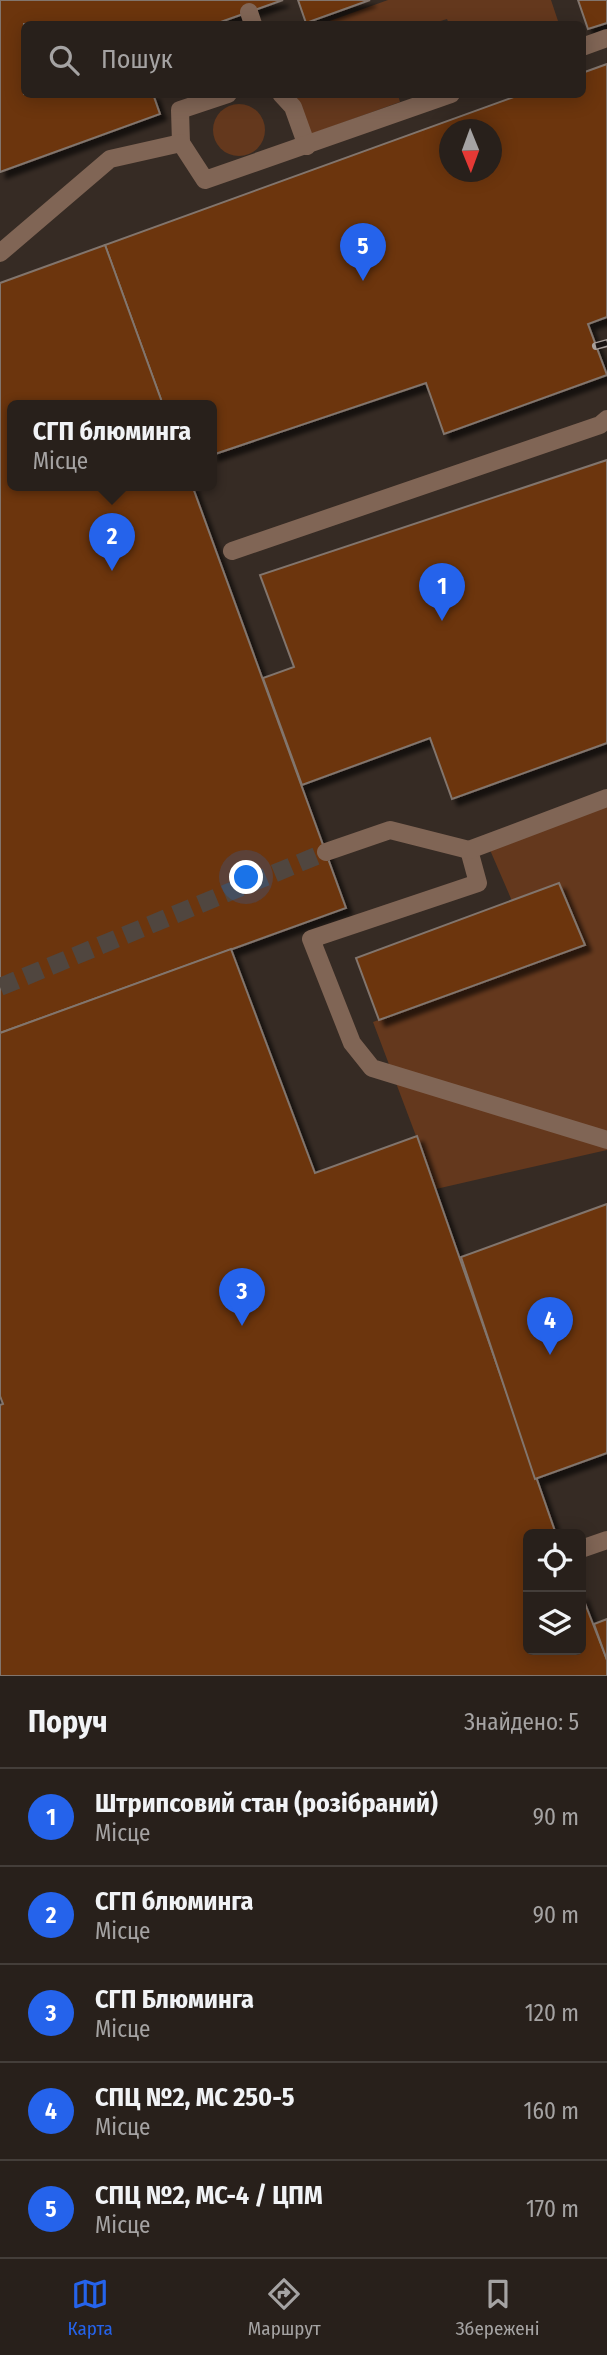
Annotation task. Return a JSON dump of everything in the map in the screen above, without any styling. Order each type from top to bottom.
[{"type":"lane","points":[[586,46],[607,38]]},
{"type":"lane","points":[[216,98],[180,110],[181,143],[205,180],[440,98]]},
{"type":"lane","points":[[285,98],[293,107],[307,146]]},
{"type":"lane","points":[[0,253],[110,159],[181,143]]},
{"type":"lane","points":[[232,551],[600,425],[607,419]]},
{"type":"lane","points":[[326,852],[390,830],[469,850],[607,798]]},
{"type":"lane","points":[[469,850],[478,883],[310,939],[352,1043],[372,1068],[607,1140]]},
{"type":"lane","points":[[586,1547],[607,1540]]},
{"type":"shaded area","points":[[388,0],[551,0],[558,21],[447,19],[329,21]]},
{"type":"shaded area","points":[[293,98],[399,98],[400,102],[311,134]]},
{"type":"shaded area","points":[[239,104],[249,106],[257,112],[263,120],[263,140],[257,148],[249,154],[239,156],[229,154],[221,148],[215,140],[213,130],[215,120],[221,112],[229,106]]},
{"type":"shaded area","points":[[607,798],[607,1150],[436,1189],[373,1022],[585,945],[559,883],[512,901],[487,843]]},
{"type":"building","points":[[0,0],[283,0],[224,21],[21,21],[21,98],[154,98],[160,114],[0,172]]},
{"type":"building","points":[[298,0],[370,0],[312,21],[305,21]]},
{"type":"building","points":[[578,0],[607,0],[607,23],[588,29]]},
{"type":"building","points":[[607,64],[607,317],[588,324],[607,375],[444,434],[426,383],[217,453],[217,400],[161,400],[105,245],[439,124],[439,182],[502,182],[502,119],[453,119],[511,98],[586,98],[586,72]]},
{"type":"building","points":[[105,245],[161,400],[7,400],[7,491],[194,491],[346,908],[0,1033],[0,283]]},
{"type":"building","points":[[607,460],[607,743],[452,799],[430,738],[302,785],[263,678],[294,667],[260,575]]},
{"type":"building","points":[[559,883],[585,945],[379,1020],[356,958]]},
{"type":"building","points":[[231,949],[315,1173],[417,1136],[554,1529],[523,1529],[523,1655],[586,1655],[586,1606],[607,1660],[607,1676],[0,1676],[0,1405],[3,1404],[0,1396],[0,1033]]},
{"type":"building","points":[[607,1204],[607,1453],[535,1479],[461,1257]]},
{"type":"building","points":[[607,1619],[607,1660],[594,1624]]},
{"type":"tunnel","points":[[0,987],[326,852]]},
{"type":"railway","points":[[596,346],[607,343]]},
{"type":"place","name":"СПЦ №2, МС-4 / ЦПМ","points":[[363,281]]},
{"type":"place","name":"СГП блюминга","points":[[112,571]]},
{"type":"place","name":"Штрипсовий стан (розібраний)","points":[[442,621]]},
{"type":"place","name":"СГП Блюминга","points":[[242,1326]]},
{"type":"place","name":"СПЦ №2, МС 250-5","points":[[550,1355]]}]
